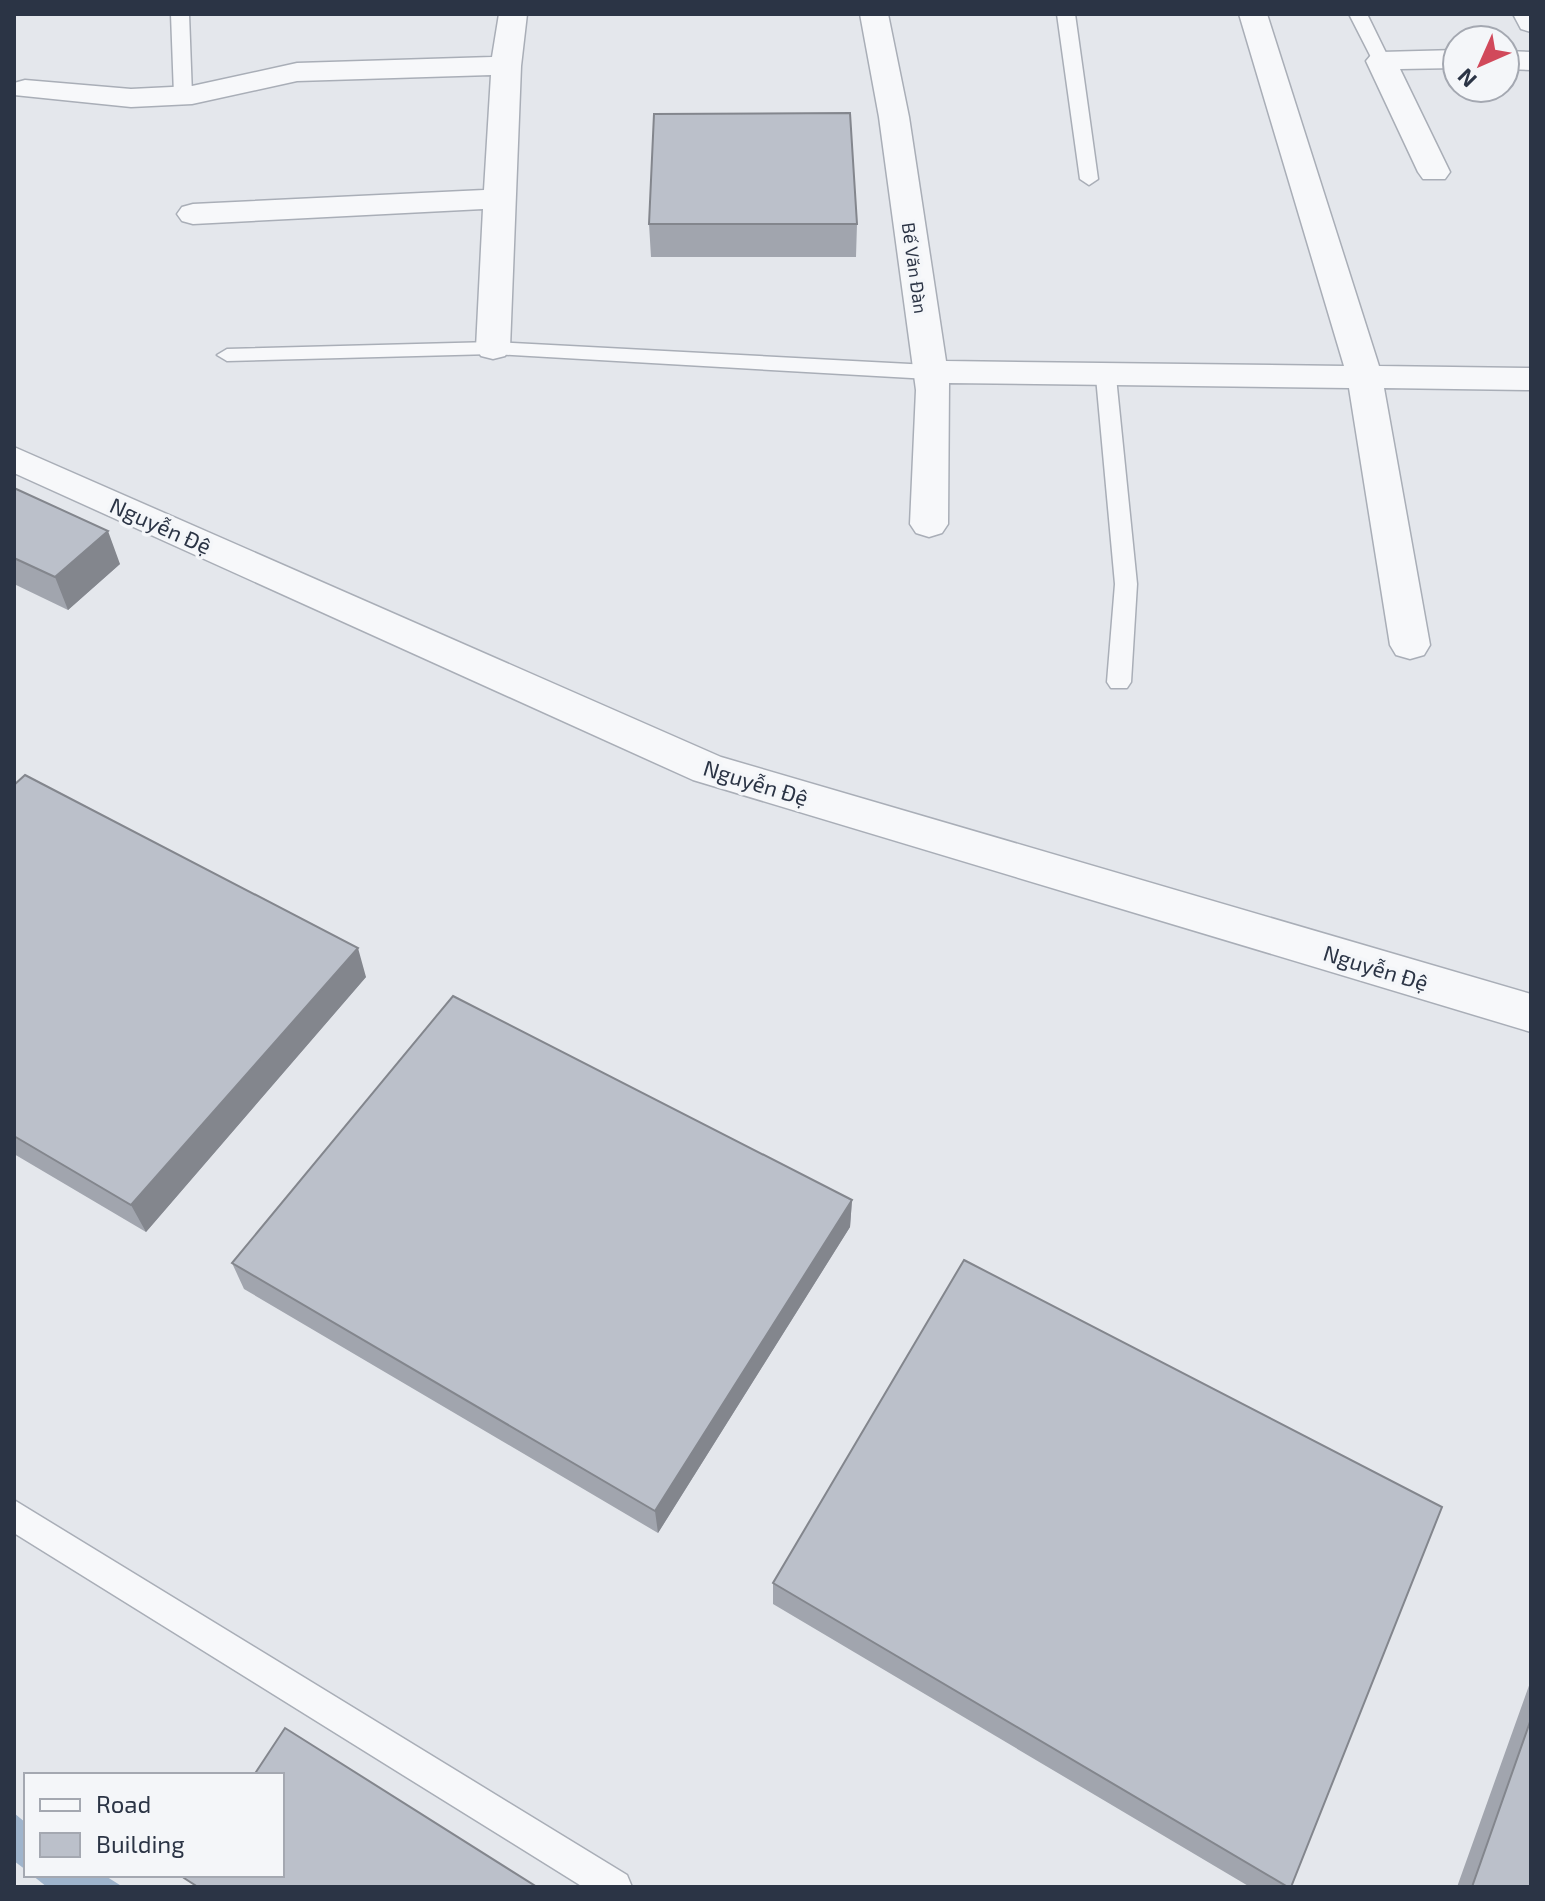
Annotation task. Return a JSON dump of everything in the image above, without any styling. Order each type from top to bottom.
[{"type":"street","points":[[493,348],[506,66],[513,14]]},
{"type":"street","name":"Bế Văn Đàn","points":[[874,14],[894,117],[933,390],[929,524]]},
{"type":"street","points":[[1253,14],[1365,378],[1410,645]]},
{"type":"street","points":[[1527,14],[1531,23]]},
{"type":"street","points":[[1434,172],[1381,61],[1441,59]]},
{"type":"street","points":[[25,89],[131,98],[183,95],[297,72],[506,66]]},
{"type":"street","points":[[193,214],[500,199]]},
{"type":"street","points":[[929,372],[1106,377],[1531,379]]},
{"type":"street","name":"Nguyễn Đệ","points":[[14,459],[708,769],[1531,1013]]},
{"type":"lane","points":[[180,14],[183,95]]},
{"type":"lane","points":[[1066,14],[1089,179]]},
{"type":"lane","points":[[1358,14],[1381,61]]},
{"type":"lane","points":[[227,355],[493,348],[929,372]]},
{"type":"lane","points":[[1106,377],[1126,584],[1119,682]]},
{"type":"lane","points":[[14,1515],[615,1887]]},
{"type":"water","points":[[14,1813],[24,1821],[24,1868],[14,1861]]},
{"type":"water","points":[[34,1877],[107,1877],[123,1887],[47,1887]]},
{"type":"building","points":[[850,113],[857,224],[649,224],[654,114]]},
{"type":"building","points":[[14,488],[108,531],[55,577],[14,558]]},
{"type":"building","points":[[25,775],[358,948],[131,1205],[14,1136],[14,785]]},
{"type":"building","points":[[453,996],[852,1200],[655,1511],[232,1263]]},
{"type":"building","points":[[964,1260],[1442,1507],[1291,1887],[773,1583]]},
{"type":"building","points":[[1531,1719],[1531,1887],[1472,1887]]},
{"type":"building","points":[[285,1728],[537,1887],[198,1887],[185,1877],[284,1877],[284,1773],[255,1773]]}]
